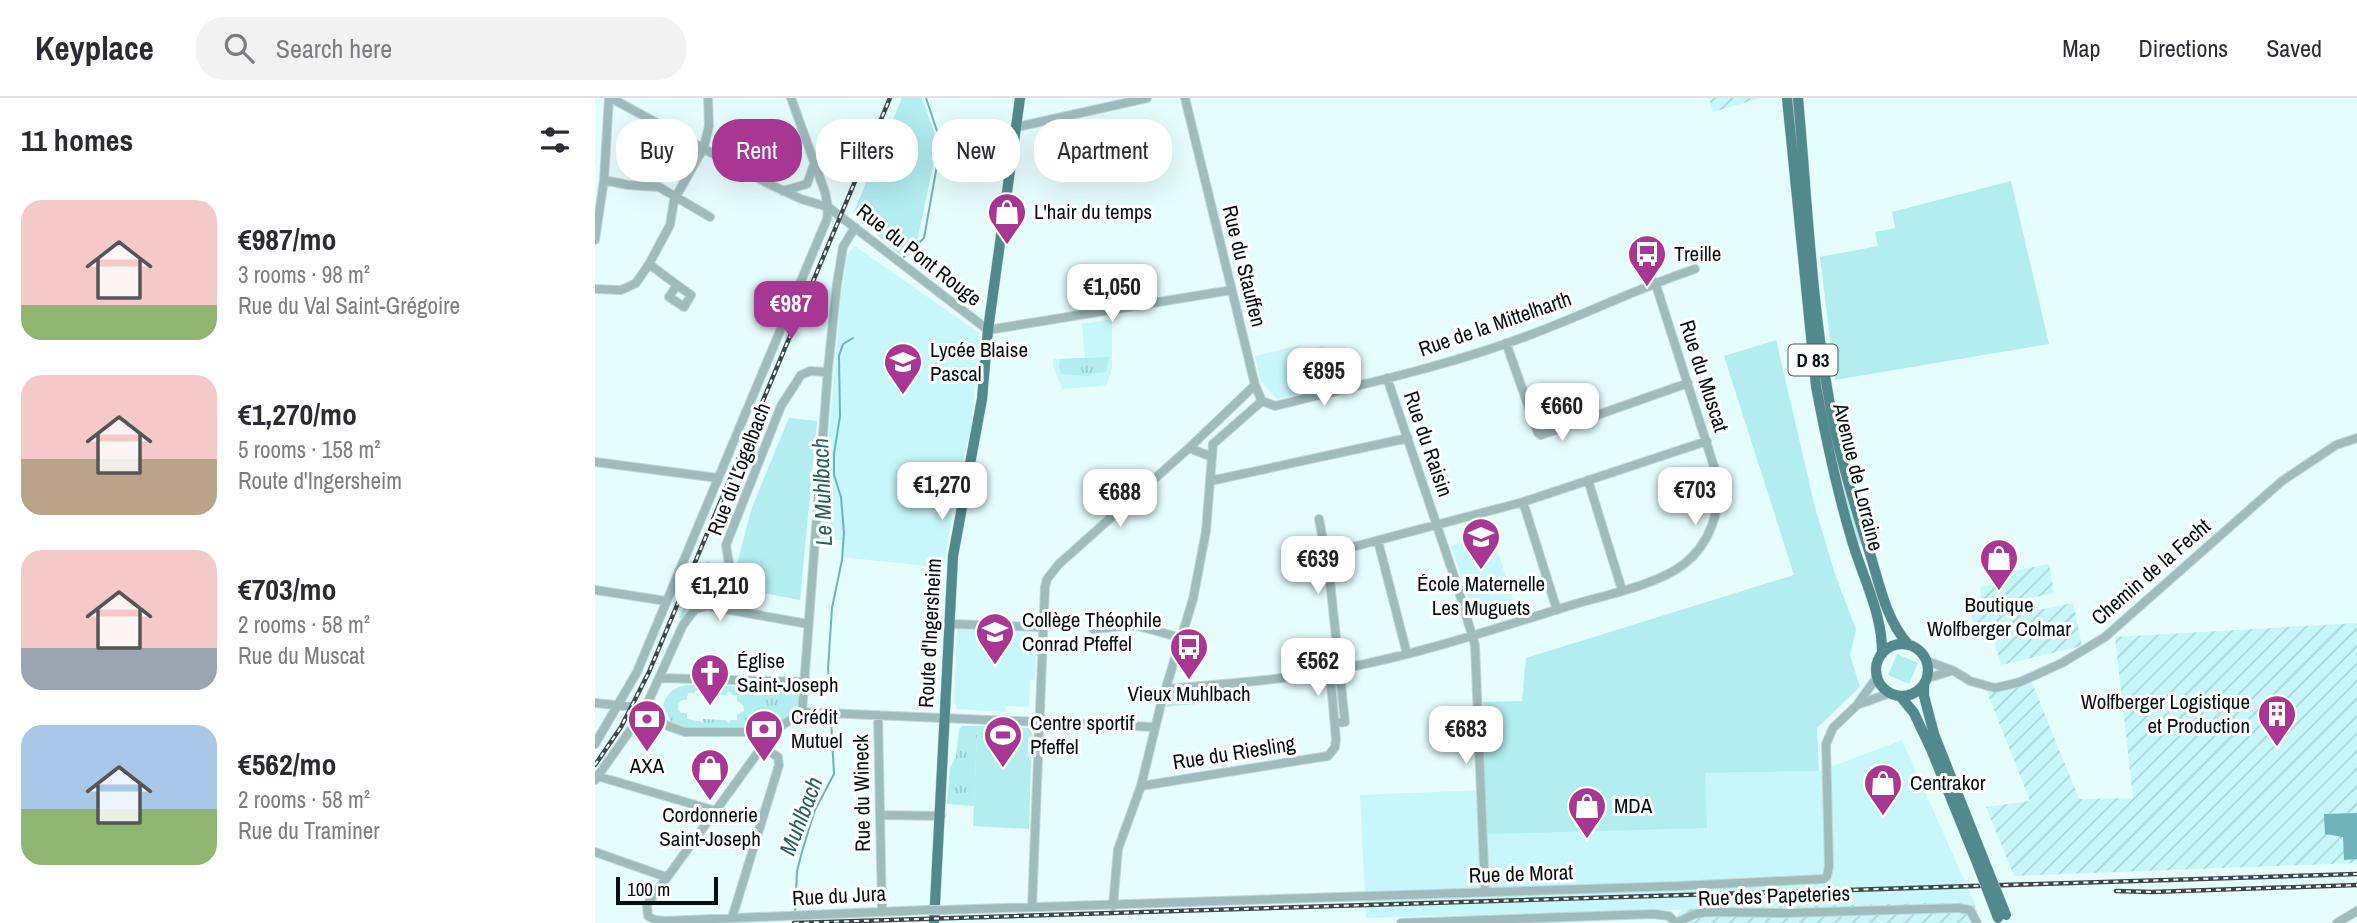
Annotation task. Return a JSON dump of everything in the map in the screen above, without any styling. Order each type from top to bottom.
[{"type":"main road","name":"Route d'Ingersheim","points":[[1018,119],[1020,98]]},
{"type":"main road","name":"Avenue de Lorraine","points":[[1787,98],[1810,341],[1820,409],[1847,524],[1877,616],[1882,654]]},
{"type":"main road","name":"Avenue de Lorraine","points":[[1798,98],[1821,338],[1835,430],[1859,521],[1888,611],[1896,630],[1908,644]]},
{"type":"main road","name":"Route d'Ingersheim","points":[[934,923],[955,534],[982,399],[988,330],[1009,182]]},
{"type":"main road","points":[[1979,859],[1913,713],[1901,697],[1890,693],[1877,677],[1876,669],[1882,654],[1894,645],[1908,644],[1916,648],[1927,661],[1924,696],[1934,734],[2003,920]]},
{"type":"main road","points":[[1901,697],[1918,692],[1926,682]]},
{"type":"street","name":"Rue du Pont Rouge","points":[[610,98],[783,191],[828,207],[988,330]]},
{"type":"street","points":[[595,240],[604,180],[610,98]]},
{"type":"street","points":[[595,289],[621,290],[628,287],[636,283],[649,264],[670,225],[676,197],[704,148],[709,125],[708,98]]},
{"type":"street","points":[[595,744],[637,672],[827,219],[828,207],[815,162],[791,98]]},
{"type":"street","points":[[1020,126],[1147,98]]},
{"type":"street","name":"Rue du Stauffen","points":[[1185,98],[1255,385],[1262,401]]},
{"type":"street","points":[[783,191],[807,184],[815,162]]},
{"type":"street","points":[[604,180],[659,187],[710,217]]},
{"type":"street","points":[[802,712],[837,284],[843,247],[855,227]]},
{"type":"street","points":[[649,264],[677,285]]},
{"type":"street","name":"Rue de la Mittelharth","points":[[1262,401],[1275,406],[1387,378],[1506,343],[1655,282],[1695,269]]},
{"type":"street","name":"Rue du Muscat","points":[[1166,689],[1330,671],[1407,654],[1622,590],[1669,573],[1684,564],[1705,541],[1713,524],[1719,493],[1707,440],[1655,282]]},
{"type":"street","points":[[988,330],[1232,290]]},
{"type":"street","points":[[1506,343],[1541,435],[1688,383]]},
{"type":"street","name":"Rue du Logelbach","points":[[719,608],[730,570],[726,545],[781,405],[801,375],[810,371],[826,372],[828,369]]},
{"type":"street","name":"Rue du Raisin","points":[[1387,378],[1473,636],[1485,892]]},
{"type":"street","points":[[1032,907],[1042,627],[1045,587],[1051,572],[1255,385]]},
{"type":"street","points":[[1113,906],[1118,849],[1141,786],[1155,727],[1193,599],[1202,556],[1213,443],[1262,401]]},
{"type":"street","points":[[1202,435],[1213,443]]},
{"type":"street","points":[[1210,481],[1408,438]]},
{"type":"street","name":"Chemin de la Fecht","points":[[1927,661],[1954,671],[1970,681],[1995,688],[2020,682],[2062,663],[2105,637],[2283,481],[2336,445],[2357,438]]},
{"type":"street","points":[[1326,554],[1523,502],[1707,440]]},
{"type":"street","points":[[1189,448],[1212,457]]},
{"type":"street","points":[[595,462],[718,478]]},
{"type":"street","points":[[1588,480],[1622,590]]},
{"type":"street","points":[[1523,502],[1557,610]]},
{"type":"street","points":[[1319,519],[1326,554],[1345,722],[1335,723],[1330,671]]},
{"type":"street","points":[[1378,541],[1407,654]]},
{"type":"street","points":[[595,590],[666,601]]},
{"type":"street","points":[[716,811],[596,778],[644,711],[683,625],[695,609],[703,606],[719,608],[808,624]]},
{"type":"street","points":[[949,624],[1042,627]]},
{"type":"street","points":[[1093,629],[1135,625],[1181,638]]},
{"type":"street","points":[[1926,682],[1954,671]]},
{"type":"street","name":"Rue de Morat","points":[[1032,907],[1667,887],[1823,878],[1827,876],[1829,866],[1826,744],[1833,728],[1857,705],[1877,677]]},
{"type":"street","points":[[660,678],[804,682]]},
{"type":"street","name":"Rue de Morat","points":[[1857,705],[1890,693]]},
{"type":"street","points":[[595,703],[632,706],[680,731],[772,732],[802,712],[1155,727]]},
{"type":"street","name":"Rue du Wineck","points":[[878,715],[882,911]]},
{"type":"street","name":"Rue du Riesling","points":[[1141,786],[1328,755],[1333,752],[1336,740],[1335,723]]},
{"type":"street","points":[[595,852],[666,877],[762,747],[773,737],[772,732]]},
{"type":"street","points":[[732,918],[779,765],[778,757],[762,747]]},
{"type":"street","points":[[880,815],[941,816]]},
{"type":"street","name":"Rue du Jura","points":[[666,877],[646,908],[648,916],[659,921],[1032,907]]},
{"type":"street","name":"Rue des Papeteries","points":[[1401,923],[1664,915],[1676,923],[1706,912],[1788,913],[1958,908],[1970,910],[1977,923]]},
{"type":"street","points":[[2337,923],[2357,911]]},
{"type":"street","points":[[1788,913],[1788,923]]},
{"type":"shaded area","points":[[1709,98],[1761,98],[1713,112]]},
{"type":"shaded area","name":"Lycée Blaise Pascal","points":[[855,246],[979,333],[971,427],[954,501],[944,568],[841,557],[842,540],[820,540],[841,296],[847,255]]},
{"type":"shaded area","points":[[1112,319],[1112,369],[1107,384],[1062,389],[1053,366],[1054,359],[1085,358],[1082,324]]},
{"type":"shaded area","points":[[1300,345],[1302,352],[1322,346],[1331,386],[1277,399],[1261,381],[1255,356]]},
{"type":"shaded area","name":"École Maternelle Les Muguets","points":[[1492,533],[1513,600],[1473,612],[1451,546]]},
{"type":"shaded area","points":[[2049,564],[2054,593],[2022,600],[2022,604],[2005,608],[2006,617],[2073,603],[2082,646],[2001,665],[1989,622],[1973,625],[1968,601],[1981,597],[1980,587],[1994,584],[1993,575]]},
{"type":"shaded area","points":[[2357,623],[2357,863],[2014,876],[1986,807],[2030,801],[1985,687],[2029,675],[2079,799],[2133,798],[2115,637]]},
{"type":"shaded area","name":"Collège Théophile Conrad Pfeffel","points":[[957,629],[1029,633],[1028,652],[1036,653],[1035,680],[1030,680],[1029,707],[1006,706],[1005,712],[957,709],[954,701]]},
{"type":"shaded area","points":[[1902,740],[1974,902],[1366,918],[1360,795],[1484,790],[1706,826],[1704,773],[1819,771]]},
{"type":"shaded area","points":[[2357,813],[2357,859],[2344,860],[2343,837],[2325,834],[2324,814]]},
{"type":"shaded area","points":[[1974,902],[1980,923],[1672,923],[1682,909]]},
{"type":"green space","points":[[902,98],[922,98],[932,126],[932,171],[917,241],[900,255],[853,214],[867,182],[918,182],[918,119],[893,119]]},
{"type":"green space","points":[[1790,98],[1795,98],[1815,317],[1862,543],[1857,545],[1824,408],[1811,323]]},
{"type":"green space","points":[[2011,181],[2049,344],[1835,380],[1820,257],[1878,246],[1875,232],[1895,228],[1892,212]]},
{"type":"green space","points":[[1776,340],[1815,507],[1834,571],[1856,630],[1850,655],[1860,687],[1817,728],[1819,771],[1705,773],[1707,828],[1486,834],[1483,702],[1522,701],[1526,658],[1794,575],[1724,356]]},
{"type":"green space","points":[[1109,357],[1106,372],[1088,376],[1061,374],[1059,367],[1060,359]]},
{"type":"green space","points":[[789,418],[817,421],[800,600],[731,587],[752,507]]},
{"type":"green space","points":[[707,561],[726,570],[717,602],[695,597],[683,619],[679,618],[694,581],[698,583]]},
{"type":"green space","points":[[1897,654],[1918,663],[1909,684],[1888,675]]},
{"type":"green space","points":[[687,685],[798,688],[798,702],[795,710],[786,719],[773,725],[743,730],[684,727],[671,722],[663,705],[672,691]],"holes":[[[704,691],[704,694],[726,695],[730,692],[737,696],[737,701],[743,705],[744,711],[737,715],[737,720],[731,720],[729,723],[725,720],[703,719],[703,722],[687,719],[687,713],[681,713],[678,703],[687,700],[688,693]]]},
{"type":"green space","points":[[1225,689],[1227,701],[1166,707],[1170,695]]},
{"type":"green space","points":[[962,726],[986,726],[986,733],[977,734],[974,806],[947,804],[950,767],[956,757],[959,729]]},
{"type":"green space","name":"Centre sportif Pfeffel","points":[[986,726],[1032,728],[1029,829],[973,826],[977,733],[986,733]]},
{"type":"waterway","name":"Le Muhlbach","points":[[904,257],[924,238],[941,143],[926,98]]},
{"type":"waterway","name":"Le Muhlbach","points":[[830,693],[828,668],[832,608],[842,560],[844,533],[841,497],[834,475],[834,454],[840,416],[839,356],[843,344],[853,338]]},
{"type":"waterway","name":"Muhlbach","points":[[795,913],[797,871],[803,848],[815,810],[834,774],[831,719]]},
{"type":"railway","points":[[595,765],[621,727],[649,672],[890,98]]},
{"type":"railway","points":[[794,923],[2357,874]]},
{"type":"railway","points":[[2116,891],[2357,885]]},
{"type":"place","name":"L'hair du temps","points":[[1007,246]]},
{"type":"place","name":"Treille","points":[[1647,288]]},
{"type":"place","name":"Lycée Blaise Pascal","points":[[903,396]]},
{"type":"place","name":"École Maternelle Les Muguets","points":[[1481,571]]},
{"type":"place","name":"Boutique Wolfberger Colmar","points":[[1999,592]]},
{"type":"place","name":"Collège Théophile Conrad Pfeffel","points":[[995,666]]},
{"type":"place","name":"Vieux Muhlbach","points":[[1189,681]]},
{"type":"place","name":"Église Saint-Joseph","points":[[710,707]]},
{"type":"place","name":"Wolfberger Logistique et Production","points":[[2277,748]]},
{"type":"place","name":"AXA","points":[[647,753]]},
{"type":"place","name":"Crédit Mutuel","points":[[764,763]]},
{"type":"place","name":"Centre sportif Pfeffel","points":[[1003,769]]},
{"type":"place","name":"Cordonnerie Saint-Joseph","points":[[710,802]]},
{"type":"place","name":"Centrakor","points":[[1883,817]]},
{"type":"place","name":"MDA","points":[[1587,840]]}]
